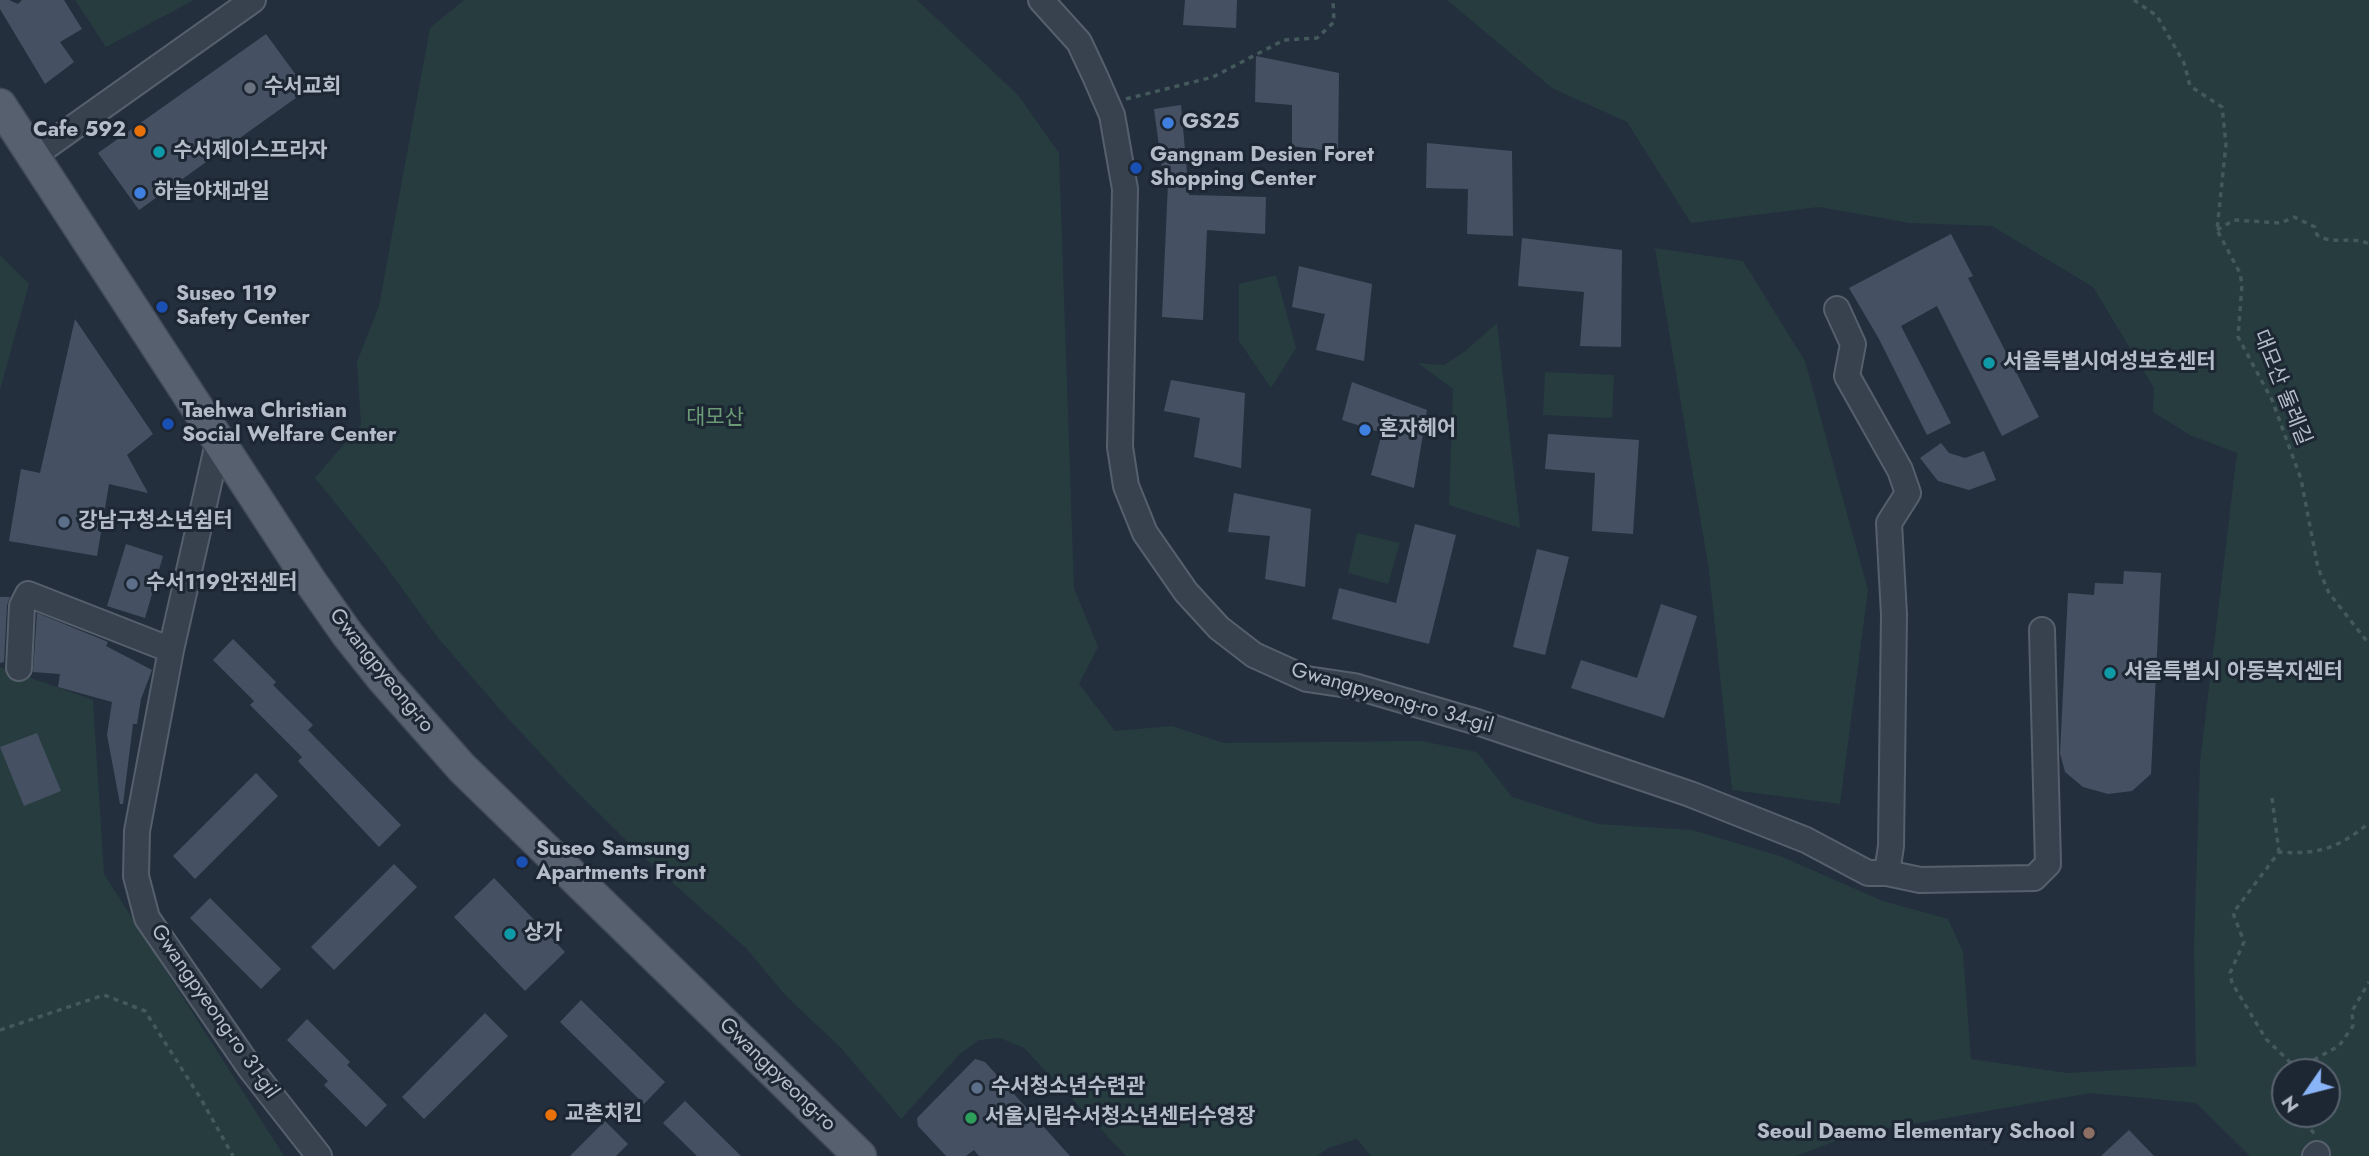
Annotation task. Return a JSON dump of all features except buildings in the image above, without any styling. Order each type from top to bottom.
[{"type":"main road","name":"Gwangpyeong-ro","points":[[0,105],[218,443],[348,635],[462,768],[860,1156]]},
{"type":"street","points":[[33,156],[253,0]]},
{"type":"street","name":"Gwangpyeong-ro 34-gil","points":[[1041,0],[1079,42],[1112,115],[1120,151],[1125,189],[1120,447],[1126,486],[1145,533],[1186,592],[1219,628],[1254,654],[1307,679],[1354,686],[1478,722],[1690,794],[1806,840],[1868,873],[1887,873],[1920,880],[2034,878],[2048,864],[2042,630]]},
{"type":"street","points":[[1837,309],[1853,344],[1847,376],[1900,470],[1908,493],[1889,523],[1894,615],[1891,846],[1887,873]]},
{"type":"street","name":"Gwangpyeong-ro 31-gil","points":[[218,443],[171,650],[138,831],[136,876],[147,918],[250,1068],[319,1156]]},
{"type":"street","points":[[19,668],[22,606],[28,594],[171,650]]},
{"type":"path","points":[[1107,104],[1213,77],[1284,40],[1317,38],[1334,22],[1335,0]]},
{"type":"path","points":[[2134,0],[2157,16],[2184,63],[2190,86],[2222,107],[2226,144],[2217,230]]},
{"type":"path","points":[[2217,230],[2234,220],[2281,223],[2294,217],[2315,227],[2317,235],[2323,239],[2341,242],[2359,239],[2369,244]]},
{"type":"path","name":"대모산 둘레길","points":[[2217,230],[2240,273],[2242,285],[2238,337],[2272,400],[2301,479],[2318,568],[2329,593],[2369,644]]},
{"type":"path","points":[[2273,799],[2280,852],[2233,913],[2244,942],[2230,973],[2232,984],[2266,1039],[2287,1058]]},
{"type":"path","points":[[2280,852],[2304,854],[2324,851],[2369,823]]},
{"type":"path","points":[[2317,1058],[2339,1046],[2353,1026],[2352,1011],[2369,982]]},
{"type":"path","points":[[0,1030],[104,995],[145,1011],[201,1099],[233,1156]]},
{"type":"green space","points":[[75,0],[194,0],[106,47]]},
{"type":"green space","name":"대모산","points":[[464,0],[917,0],[1018,95],[1059,153],[1074,588],[1098,647],[1079,684],[1115,731],[1172,726],[1224,743],[1421,741],[1477,752],[1512,797],[1598,824],[1692,830],[1780,856],[1883,901],[1948,919],[1963,952],[1971,1059],[2067,1073],[2196,1066],[2194,946],[2200,762],[2237,453],[2190,435],[2153,412],[2154,388],[2093,287],[1992,226],[1910,223],[1819,207],[1691,223],[1627,122],[1552,88],[1447,0],[2369,0],[2369,1156],[2250,1156],[2196,1103],[2091,1093],[1854,1134],[1796,1156],[1371,1156],[1357,1139],[1328,1148],[1317,1156],[1126,1156],[1024,1048],[1000,1038],[979,1040],[960,1054],[901,1119],[841,1048],[786,996],[746,948],[640,854],[569,784],[504,714],[438,638],[382,561],[315,478],[361,424],[357,362],[379,306],[430,28]]},
{"type":"green space","points":[[1655,248],[1743,261],[1805,361],[1868,590],[1840,804],[1732,790],[1709,570]]},
{"type":"green space","points":[[0,255],[29,284],[0,390]]},
{"type":"green space","points":[[1276,275],[1296,348],[1271,388],[1239,341],[1239,284]]},
{"type":"green space","points":[[1497,323],[1520,528],[1449,505],[1453,389],[1418,363],[1444,365],[1464,352]]},
{"type":"green space","points":[[1545,372],[1614,375],[1612,418],[1543,415]]},
{"type":"green space","points":[[1357,533],[1400,543],[1388,584],[1348,573]]},
{"type":"green space","points":[[0,667],[93,700],[104,874],[284,1156],[0,1156]]},
{"type":"place","name":"수서교회","points":[[250,88]]},
{"type":"place","name":"GS25","points":[[1168,123]]},
{"type":"place","name":"Cafe 592","points":[[140,131]]},
{"type":"place","name":"수서제이스프라자","points":[[159,152]]},
{"type":"place","name":"Gangnam Desien Foret Shopping Center","points":[[1136,168]]},
{"type":"place","name":"하늘야채과일","points":[[140,193]]},
{"type":"place","name":"Suseo 119 Safety Center","points":[[162,307]]},
{"type":"place","name":"서울특별시여성보호센터","points":[[1989,363]]},
{"type":"place","name":"Taehwa Christian Social Welfare Center","points":[[168,424]]},
{"type":"place","name":"혼자헤어","points":[[1365,430]]},
{"type":"place","name":"강남구청소년쉼터","points":[[64,522]]},
{"type":"place","name":"수서119안전센터","points":[[132,584]]},
{"type":"place","name":"서울특별시 아동복지센터","points":[[2110,673]]},
{"type":"place","name":"Suseo Samsung Apartments Front","points":[[522,862]]},
{"type":"place","name":"상가","points":[[510,934]]},
{"type":"place","name":"수서청소년수련관","points":[[977,1088]]},
{"type":"place","name":"교촌치킨","points":[[551,1115]]},
{"type":"place","name":"서울시립수서청소년센터수영장","points":[[971,1118]]},
{"type":"place","name":"Seoul Daemo Elementary School","points":[[2089,1133]]}]
